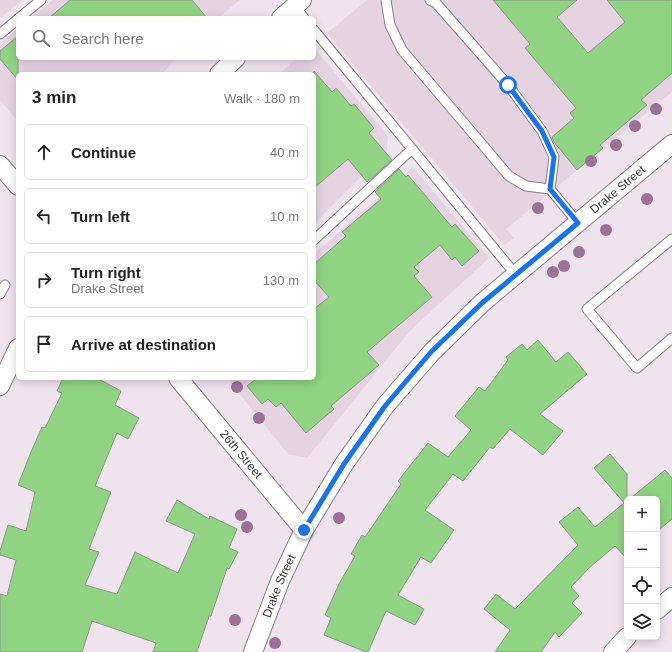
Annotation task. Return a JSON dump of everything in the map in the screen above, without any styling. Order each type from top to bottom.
[{"type":"street","points":[[285,16],[300,8]]},
{"type":"street","points":[[221,72],[234,60]]},
{"type":"street","name":"Drake Street","points":[[253,652],[280,581],[304,530],[344,464],[385,406],[431,352],[482,303],[578,223],[670,150]]},
{"type":"street","points":[[0,165],[16,184]]},
{"type":"street","points":[[0,386],[16,352]]},
{"type":"street","name":"26th Street","points":[[186,381],[304,530]]},
{"type":"street","points":[[660,607],[672,597]]},
{"type":"street","points":[[613,652],[624,640]]},
{"type":"lane","points":[[22,16],[41,0]]},
{"type":"lane","points":[[386,0],[390,25],[402,50],[509,176],[526,186],[550,189],[578,223]]},
{"type":"lane","points":[[430,0],[436,3],[508,85],[542,131],[554,157],[550,189]]},
{"type":"lane","points":[[0,34],[16,21]]},
{"type":"lane","points":[[316,32],[516,275]]},
{"type":"lane","points":[[316,238],[412,149]]},
{"type":"lane","points":[[672,239],[587,309],[637,368],[672,338]]},
{"type":"lane","points":[[0,294],[5,285]]},
{"type":"shaded area","points":[[0,0],[22,0],[0,18]]},
{"type":"shaded area","points":[[53,0],[240,0],[220,16],[33,16]]},
{"type":"shaded area","points":[[367,0],[672,0],[672,92],[506,229],[514,238],[504,245],[327,33]]},
{"type":"shaded area","points":[[16,31],[16,60],[175,60],[164,72],[16,72],[16,119],[0,100],[0,44]]},
{"type":"shaded area","points":[[316,50],[388,136],[387,151],[316,222],[316,72],[281,72],[295,60],[316,60]]},
{"type":"shaded area","points":[[413,167],[489,258],[415,326],[307,458],[288,454],[229,380],[316,380],[316,252]]},
{"type":"building","points":[[70,0],[192,0],[205,16],[51,16]]},
{"type":"building","points":[[493,0],[577,0],[557,17],[588,53],[625,22],[607,0],[672,0],[672,73],[641,100],[647,105],[600,145],[603,148],[577,170],[554,142],[552,137],[574,118],[570,113],[576,108],[525,48],[530,44]]},
{"type":"building","points":[[16,38],[16,60],[18,60],[18,72],[16,72],[16,78],[0,59],[0,51]]},
{"type":"building","points":[[316,73],[332,92],[336,88],[351,106],[354,104],[374,128],[369,133],[392,160],[367,182],[348,159],[316,186]]},
{"type":"building","points":[[399,169],[406,177],[408,175],[452,227],[455,224],[479,251],[462,266],[455,257],[452,260],[440,245],[414,267],[419,272],[414,276],[432,297],[367,352],[379,365],[331,406],[334,409],[306,433],[281,403],[276,407],[268,399],[262,404],[247,386],[254,380],[316,380],[316,307],[329,297],[316,282],[316,262],[346,236],[342,232],[381,199],[375,192]]},
{"type":"building","points":[[538,340],[556,362],[568,352],[587,374],[540,414],[563,431],[543,455],[510,429],[493,449],[490,447],[463,481],[453,474],[425,510],[454,530],[431,563],[421,557],[398,595],[424,609],[415,625],[386,611],[368,652],[324,635],[331,618],[325,615],[339,584],[355,556],[351,554],[362,535],[365,537],[401,484],[398,481],[428,443],[448,457],[471,430],[455,416],[479,387],[485,391],[508,360],[506,357],[522,344],[527,350]]},
{"type":"building","points":[[62,380],[101,380],[121,391],[115,405],[139,418],[128,439],[117,433],[95,486],[111,492],[89,549],[99,552],[85,585],[117,594],[135,552],[178,573],[195,534],[166,521],[177,500],[209,519],[210,516],[237,529],[229,548],[238,552],[229,569],[227,568],[197,652],[153,652],[156,643],[92,621],[82,652],[0,652],[0,594],[7,596],[16,560],[0,555],[0,551],[8,525],[26,531],[35,492],[18,485],[42,427],[45,428],[62,393],[57,391]]},
{"type":"building","points":[[610,454],[627,474],[627,496],[624,496],[624,503],[594,468]]},
{"type":"building","points":[[665,470],[672,478],[672,519],[660,529],[660,496],[633,496]]},
{"type":"building","points":[[624,503],[624,556],[615,546],[590,567],[571,587],[579,596],[572,603],[582,613],[559,637],[555,632],[541,652],[495,652],[510,630],[484,609],[496,594],[515,609],[578,545],[559,522],[578,507],[595,527]]},
{"type":"route","points":[[304,530],[344,464],[385,406],[431,352],[482,303],[578,223],[550,189],[554,157],[542,131],[508,85]]}]
